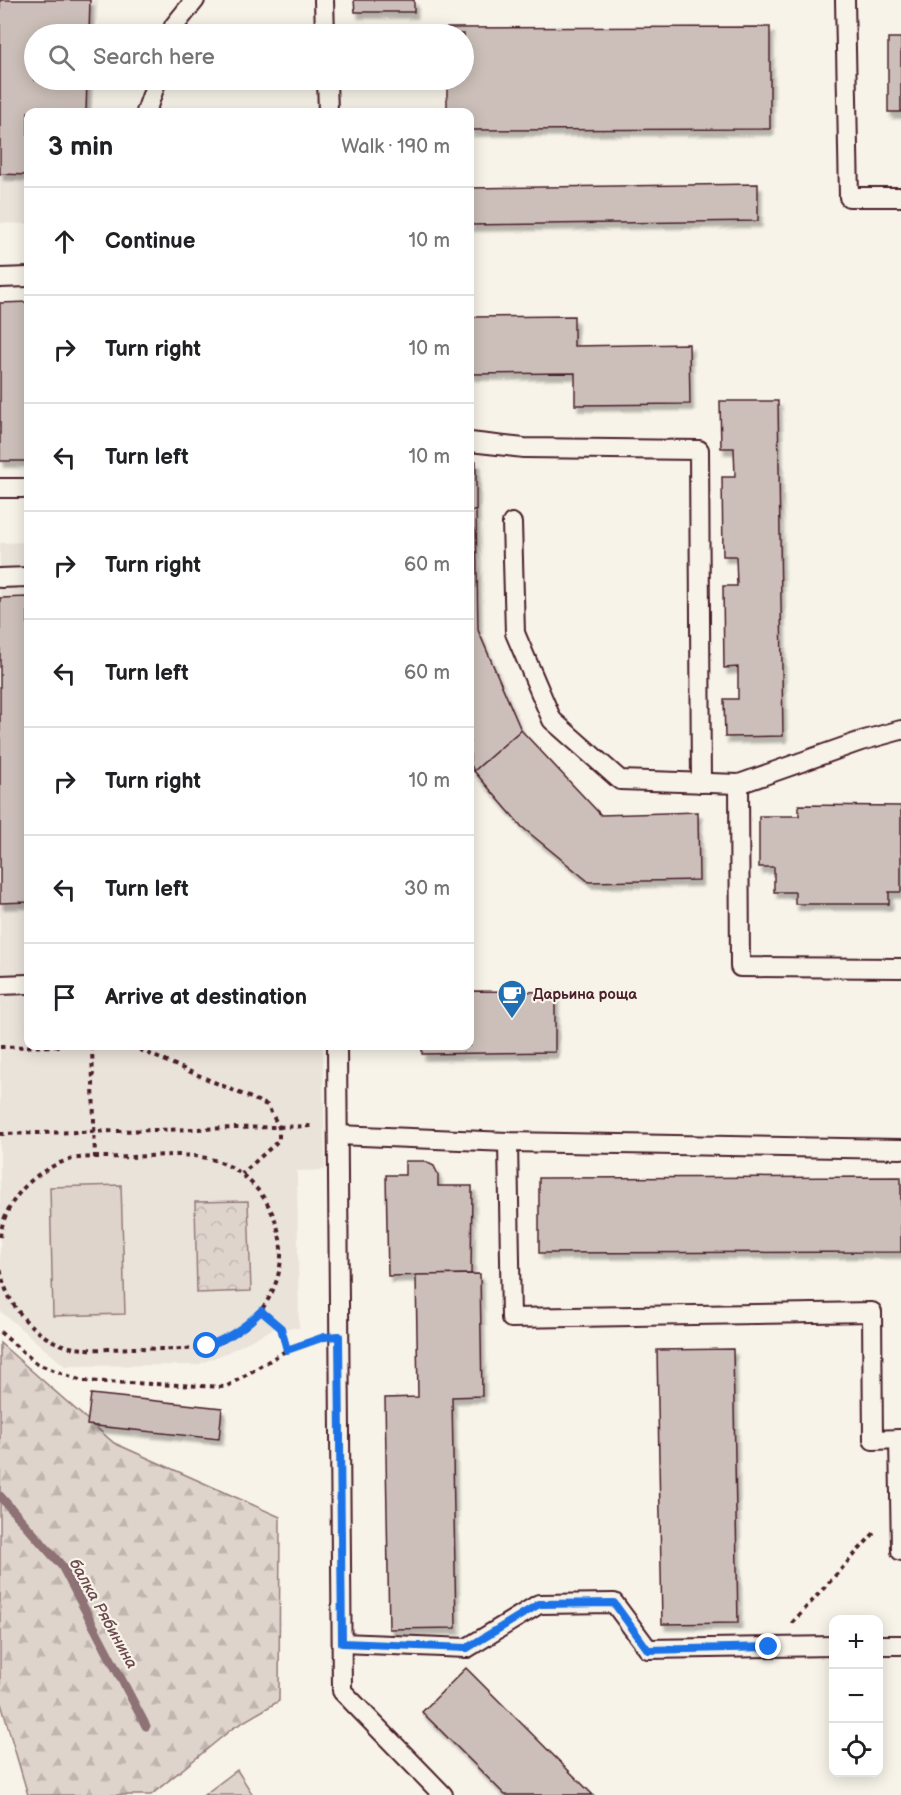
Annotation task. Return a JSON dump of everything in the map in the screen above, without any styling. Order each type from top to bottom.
[{"type":"lane","points":[[176,24],[195,0]]},
{"type":"lane","points":[[324,0],[325,24]]},
{"type":"lane","points":[[845,0],[849,197],[901,197]]},
{"type":"lane","points":[[147,108],[154,90]]},
{"type":"lane","points":[[327,90],[328,108]]},
{"type":"lane","points":[[0,278],[24,277]]},
{"type":"lane","points":[[474,442],[524,448],[699,450],[701,783]]},
{"type":"lane","points":[[0,488],[24,488]]},
{"type":"lane","points":[[512,523],[515,633],[552,720],[620,780],[739,784],[861,741],[901,730]]},
{"type":"lane","points":[[0,578],[24,577]]},
{"type":"lane","points":[[739,784],[740,967],[901,968]]},
{"type":"lane","points":[[0,984],[24,984]]},
{"type":"lane","points":[[337,1050],[342,1691],[443,1795]]},
{"type":"lane","points":[[338,1135],[508,1142],[901,1149]]},
{"type":"lane","points":[[508,1142],[511,1318],[872,1312],[873,1440],[900,1439],[901,1551]]},
{"type":"lane","points":[[342,1643],[467,1648],[539,1604],[614,1603],[648,1650],[829,1646]]},
{"type":"lane","points":[[883,1646],[901,1645]]},
{"type":"path","points":[[0,1047],[24,1047]]},
{"type":"path","points":[[92,1050],[95,1158]]},
{"type":"path","points":[[140,1050],[267,1105],[279,1127],[279,1140],[242,1174]]},
{"type":"path","points":[[0,1134],[324,1126],[338,1135]]},
{"type":"path","points":[[0,1237],[7,1213],[18,1194],[50,1167],[70,1159],[181,1155],[202,1157],[224,1163],[242,1174],[258,1189],[270,1207],[278,1228],[281,1250],[279,1271],[272,1292],[261,1311],[228,1339],[207,1346],[186,1349],[75,1348],[54,1341],[20,1314],[8,1296],[0,1266]]},
{"type":"path","points":[[261,1311],[281,1328],[287,1350]]},
{"type":"path","points":[[0,1332],[37,1364],[82,1381],[226,1387],[287,1350],[324,1337],[339,1336]]},
{"type":"path","points":[[769,1647],[900,1503]]},
{"type":"shaded area","points":[[0,0],[98,0],[97,24],[24,24],[24,90],[93,90],[92,108],[24,108],[24,224],[0,223]]},
{"type":"shaded area","points":[[24,542],[24,1050],[323,1050],[325,1170],[297,1171],[299,1328],[275,1328],[197,1365],[65,1366],[0,1311],[0,543]]},
{"type":"green space","points":[[121,1185],[125,1314],[53,1316],[50,1187]]},
{"type":"green space","points":[[248,1201],[251,1291],[197,1293],[195,1202]]},
{"type":"green space","points":[[0,1343],[114,1443],[280,1517],[279,1701],[233,1728],[151,1795],[28,1795],[0,1700]]},
{"type":"green space","points":[[237,1770],[253,1795],[204,1795]]},
{"type":"building","points":[[0,0],[90,0],[89,24],[24,24],[24,90],[87,90],[86,108],[24,108],[24,175],[0,174]]},
{"type":"building","points":[[354,0],[414,0],[414,12],[355,12]]},
{"type":"building","points":[[770,27],[770,129],[474,130],[474,108],[447,108],[447,90],[474,90],[474,28]]},
{"type":"building","points":[[888,38],[901,38],[901,112],[888,112]]},
{"type":"building","points":[[758,184],[758,221],[474,225],[474,188]]},
{"type":"building","points":[[24,302],[24,461],[0,461],[0,303]]},
{"type":"building","points":[[574,316],[574,346],[689,344],[690,404],[575,405],[575,373],[474,374],[474,317]]},
{"type":"building","points":[[720,401],[778,401],[783,736],[725,737],[724,699],[738,699],[738,667],[724,668],[723,586],[737,586],[736,556],[723,556],[722,477],[735,477],[734,448],[721,448]]},
{"type":"building","points":[[474,461],[476,461],[476,511],[474,511]]},
{"type":"building","points":[[474,511],[476,511],[478,630],[521,730],[474,771]]},
{"type":"building","points":[[24,597],[24,902],[0,903],[0,598]]},
{"type":"building","points":[[521,730],[601,815],[698,812],[699,880],[589,882],[522,827],[474,771]]},
{"type":"building","points":[[799,805],[901,806],[901,892],[889,892],[889,904],[795,904],[795,892],[774,892],[774,867],[759,867],[759,816],[799,816]]},
{"type":"building","name":"Дарьина роща","points":[[474,991],[555,992],[555,1052],[422,1054],[422,1050],[474,1050]]},
{"type":"building","points":[[405,1161],[424,1161],[434,1166],[438,1175],[438,1186],[472,1186],[471,1274],[388,1276],[386,1175],[405,1175]]},
{"type":"building","points":[[901,1177],[901,1252],[539,1253],[539,1178]]},
{"type":"building","points":[[480,1274],[482,1396],[452,1397],[456,1628],[389,1629],[385,1398],[418,1397],[416,1275]]},
{"type":"building","points":[[733,1349],[738,1623],[662,1624],[657,1350]]},
{"type":"building","points":[[91,1394],[222,1408],[219,1439],[87,1425]]},
{"type":"building","points":[[466,1668],[593,1795],[505,1795],[422,1712]]},
{"type":"waterway","name":"балка Рябинина","points":[[0,1496],[62,1566],[146,1726]]},
{"type":"place","name":"Дарьина роща","points":[[512,1020]]},
{"type":"route","points":[[207,1346],[228,1339],[261,1311],[281,1328],[287,1350],[324,1337],[339,1336],[342,1643],[467,1648],[539,1604],[614,1603],[648,1650],[769,1647]]}]
